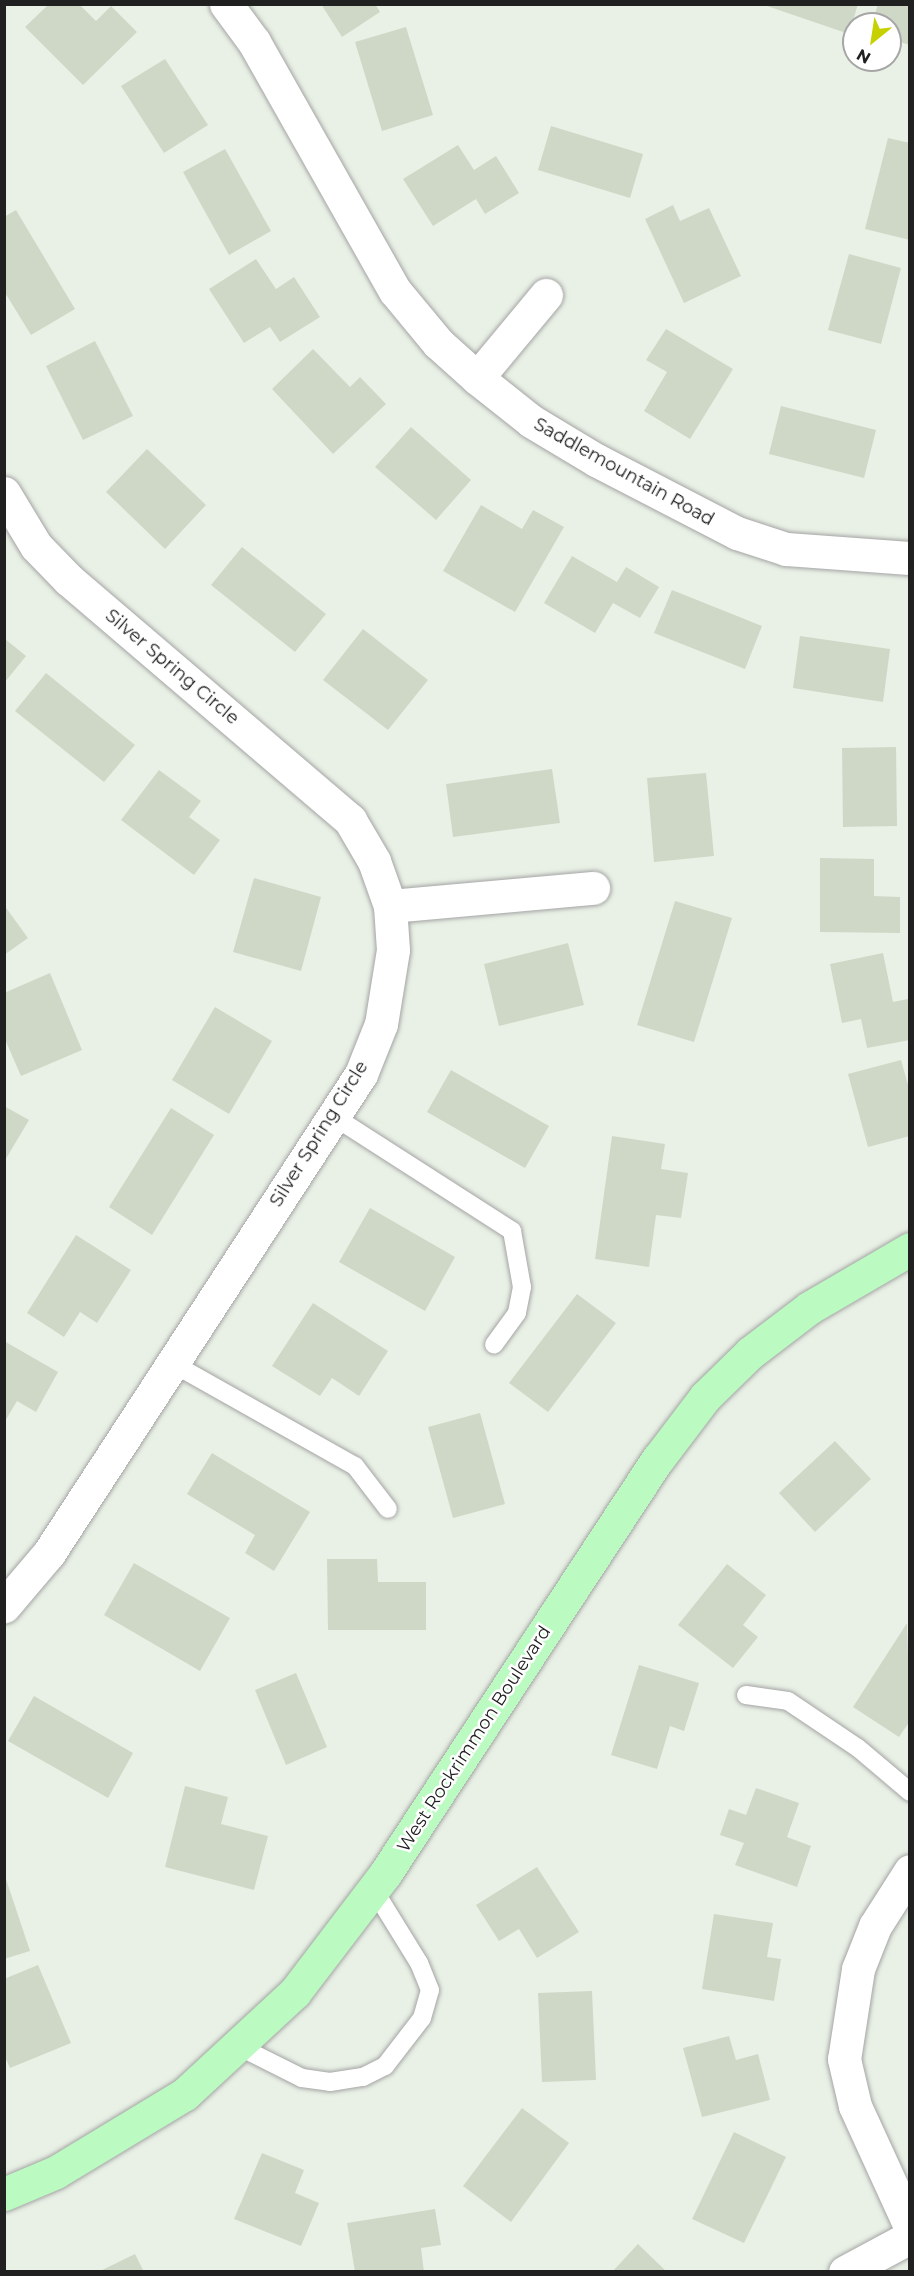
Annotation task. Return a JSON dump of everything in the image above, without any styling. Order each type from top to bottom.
[{"type":"main road","name":"West Rockrimmon Boulevard","points":[[4,2194],[121,2136],[185,2094],[240,2046],[295,1992],[374,1890],[658,1459],[705,1397],[750,1353],[809,1308],[909,1249]]},
{"type":"street","name":"Saddlemountain Road","points":[[226,4],[254,42],[395,291],[438,343],[477,378],[531,421],[587,454],[737,533],[786,549],[909,558]]},
{"type":"street","points":[[477,378],[546,296]]},
{"type":"street","name":"Silver Spring Circle","points":[[4,494],[36,546],[69,580],[350,820],[374,861],[390,906],[391,986],[381,1024],[361,1074],[49,1553],[4,1605]]},
{"type":"street","points":[[390,906],[593,888]]},
{"type":"street","points":[[909,1871],[875,1926],[858,1970],[844,2059],[855,2106],[909,2226]]},
{"type":"street","points":[[849,2271],[909,2237]]},
{"type":"lane","points":[[333,1116],[512,1231],[522,1287],[517,1313],[494,1345]]},
{"type":"lane","points":[[172,1363],[355,1466],[388,1509]]},
{"type":"lane","points":[[746,1695],[788,1701],[858,1748],[909,1792]]},
{"type":"lane","points":[[240,2046],[302,2078],[330,2082],[363,2077],[385,2066],[422,2018],[430,1990],[419,1963],[374,1890]]},
{"type":"building","points":[[49,4],[79,4],[96,21],[111,6],[137,32],[83,85],[25,27]]},
{"type":"building","points":[[321,4],[375,4],[380,12],[342,37]]},
{"type":"building","points":[[761,4],[858,4],[856,12],[842,12],[842,32]]},
{"type":"building","points":[[878,4],[910,4],[910,45],[902,43],[902,12],[876,12]]},
{"type":"building","points":[[406,27],[433,115],[382,131],[355,42]]},
{"type":"building","points":[[165,59],[208,125],[164,153],[121,86]]},
{"type":"building","points":[[551,126],[643,154],[630,198],[538,170]]},
{"type":"building","points":[[888,138],[910,143],[910,240],[865,229]]},
{"type":"building","points":[[458,145],[474,170],[496,156],[519,193],[485,214],[476,199],[433,226],[403,179]]},
{"type":"building","points":[[225,149],[271,231],[229,255],[183,172]]},
{"type":"building","points":[[673,205],[680,221],[709,208],[741,276],[684,303],[645,219]]},
{"type":"building","points":[[16,210],[75,309],[31,335],[4,291],[4,217]]},
{"type":"building","points":[[849,254],[901,268],[881,344],[828,330]]},
{"type":"building","points":[[256,259],[276,289],[294,277],[320,317],[280,342],[270,327],[244,343],[209,289]]},
{"type":"building","points":[[666,329],[733,369],[690,439],[644,411],[667,372],[646,360]]},
{"type":"building","points":[[95,341],[133,416],[83,440],[46,366]]},
{"type":"building","points":[[313,349],[350,387],[360,377],[386,404],[333,454],[272,389]]},
{"type":"building","points":[[781,406],[876,430],[864,478],[769,454]]},
{"type":"building","points":[[411,427],[471,480],[436,520],[375,467]]},
{"type":"building","points":[[147,449],[206,505],[165,549],[106,492]]},
{"type":"building","points":[[481,505],[522,529],[533,510],[564,527],[515,612],[443,571]]},
{"type":"building","points":[[242,547],[326,614],[295,652],[211,585]]},
{"type":"building","points":[[572,556],[617,582],[626,567],[659,587],[640,618],[613,603],[595,633],[544,603]]},
{"type":"building","points":[[672,590],[762,626],[745,669],[654,633]]},
{"type":"building","points":[[363,629],[428,680],[388,730],[323,680]]},
{"type":"building","points":[[800,636],[890,649],[883,702],[793,688]]},
{"type":"building","points":[[5,639],[26,656],[5,682]]},
{"type":"building","points":[[46,673],[135,745],[104,782],[15,711]]},
{"type":"building","points":[[896,747],[897,826],[843,827],[842,748]]},
{"type":"building","points":[[552,769],[560,823],[453,837],[446,784]]},
{"type":"building","points":[[159,770],[201,801],[189,817],[220,840],[194,875],[121,820]]},
{"type":"building","points":[[706,773],[714,856],[654,862],[647,778]]},
{"type":"building","points":[[820,858],[874,859],[874,896],[900,897],[900,933],[820,932]]},
{"type":"building","points":[[254,878],[321,897],[301,971],[233,952]]},
{"type":"building","points":[[675,901],[732,918],[694,1042],[637,1025]]},
{"type":"building","points":[[4,905],[28,938],[4,955]]},
{"type":"building","points":[[568,943],[584,1005],[499,1026],[484,964]]},
{"type":"building","points":[[883,953],[893,1002],[908,999],[910,1040],[867,1048],[861,1019],[842,1023],[830,964]]},
{"type":"building","points":[[50,973],[82,1050],[21,1076],[4,1037],[4,993]]},
{"type":"building","points":[[215,1007],[272,1041],[229,1114],[172,1080]]},
{"type":"building","points":[[901,1060],[910,1092],[910,1136],[868,1147],[848,1074]]},
{"type":"building","points":[[451,1070],[549,1126],[525,1168],[427,1112]]},
{"type":"building","points":[[4,1106],[29,1120],[4,1162]]},
{"type":"building","points":[[171,1108],[214,1135],[152,1235],[109,1207]]},
{"type":"building","points":[[612,1136],[665,1144],[661,1169],[688,1173],[681,1218],[656,1215],[649,1267],[595,1259]]},
{"type":"building","points":[[370,1208],[455,1257],[425,1311],[339,1262]]},
{"type":"building","points":[[76,1235],[131,1270],[97,1323],[80,1312],[64,1337],[27,1313]]},
{"type":"building","points":[[577,1294],[616,1323],[548,1412],[509,1383]]},
{"type":"building","points":[[313,1303],[388,1351],[359,1396],[332,1378],[320,1396],[272,1366]]},
{"type":"building","points":[[4,1341],[58,1372],[36,1412],[17,1401],[4,1423]]},
{"type":"building","points":[[480,1413],[505,1504],[453,1518],[428,1427]]},
{"type":"building","points":[[835,1441],[871,1479],[815,1532],[779,1493]]},
{"type":"building","points":[[212,1453],[310,1512],[274,1571],[245,1553],[255,1535],[187,1494]]},
{"type":"building","points":[[327,1559],[377,1559],[378,1582],[426,1582],[426,1630],[328,1630]]},
{"type":"building","points":[[134,1563],[230,1618],[200,1671],[104,1615]]},
{"type":"building","points":[[727,1564],[766,1595],[743,1625],[758,1637],[733,1668],[678,1625]]},
{"type":"building","points":[[907,1623],[910,1721],[899,1737],[853,1707]]},
{"type":"building","points":[[639,1665],[699,1683],[684,1731],[670,1726],[657,1769],[611,1755]]},
{"type":"building","points":[[296,1673],[327,1747],[286,1765],[255,1690]]},
{"type":"building","points":[[34,1696],[133,1753],[108,1798],[8,1741]]},
{"type":"building","points":[[185,1786],[228,1797],[221,1824],[268,1836],[254,1890],[165,1867]]},
{"type":"building","points":[[756,1788],[799,1803],[787,1837],[811,1846],[797,1887],[735,1865],[744,1843],[720,1835],[729,1809],[746,1815]]},
{"type":"building","points":[[537,1867],[579,1932],[537,1958],[519,1929],[499,1941],[476,1905]]},
{"type":"building","points":[[4,1873],[30,1951],[4,1959]]},
{"type":"building","points":[[714,1914],[773,1923],[767,1957],[781,1959],[774,2001],[702,1989]]},
{"type":"building","points":[[38,1965],[71,2043],[10,2068],[4,2055],[4,1979]]},
{"type":"building","points":[[592,1991],[596,2080],[542,2082],[538,1993]]},
{"type":"building","points":[[729,2036],[736,2060],[758,2054],[770,2100],[702,2117],[683,2048]]},
{"type":"building","points":[[522,2108],[569,2143],[511,2222],[463,2186]]},
{"type":"building","points":[[734,2132],[786,2157],[744,2243],[692,2219]]},
{"type":"building","points":[[262,2153],[304,2170],[295,2193],[319,2203],[301,2246],[234,2219]]},
{"type":"building","points":[[435,2209],[441,2245],[421,2248],[424,2272],[355,2272],[347,2223]]},
{"type":"building","points":[[638,2244],[667,2272],[612,2272]]},
{"type":"building","points":[[135,2254],[144,2272],[98,2272]]}]
